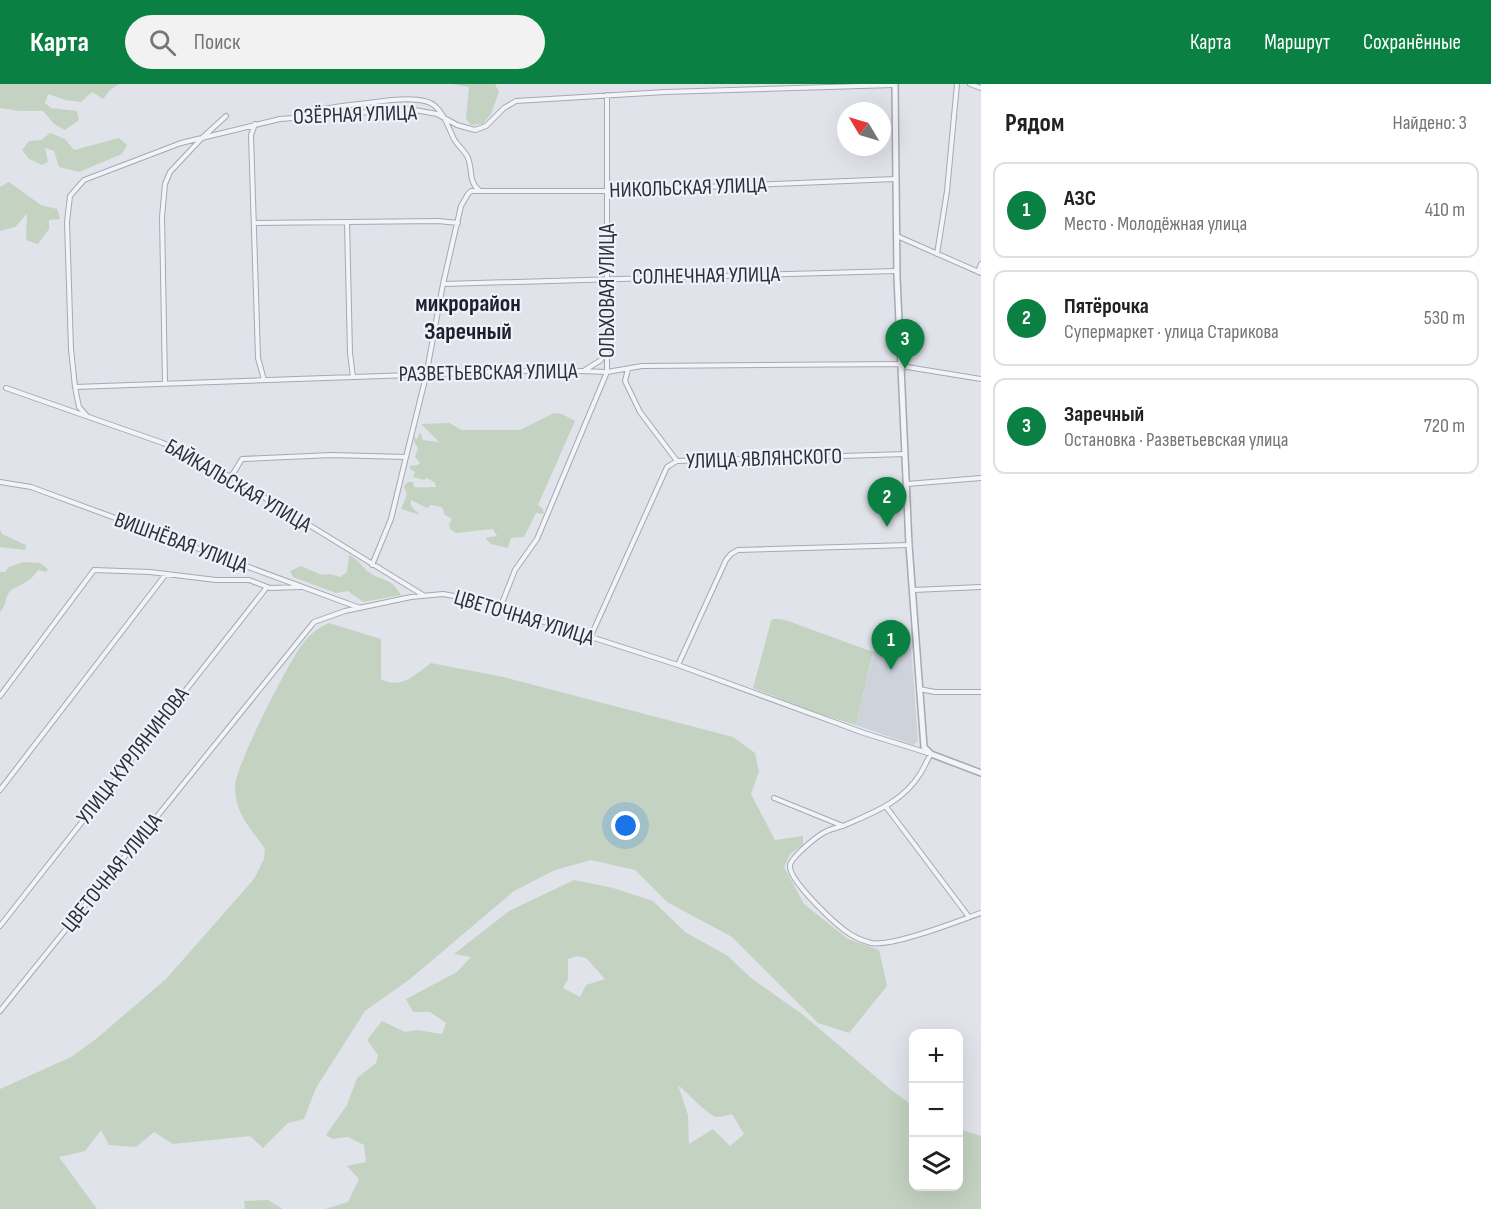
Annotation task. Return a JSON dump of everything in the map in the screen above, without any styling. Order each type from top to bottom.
[{"type":"street","points":[[894,84],[897,270],[909,545],[924,747],[932,754],[919,776],[902,795],[887,807],[825,832],[794,857],[790,866],[792,875],[814,902],[840,927],[853,936],[870,943],[883,944],[981,913]]},
{"type":"street","name":"ОЗЁРНАЯ УЛИЦА","points":[[75,387],[71,349],[67,222],[70,196],[84,180],[181,143],[280,118],[409,109],[437,114],[457,125],[475,130],[486,126],[504,108],[516,101],[607,95],[894,84]]},
{"type":"street","points":[[937,254],[957,84]]},
{"type":"street","points":[[970,84],[981,88]]},
{"type":"street","name":"ОЛЬХОВАЯ УЛИЦА","points":[[500,608],[515,570],[537,539],[607,372],[607,95]]},
{"type":"street","points":[[296,117],[309,112],[355,105],[421,99],[431,103],[444,118],[456,142],[468,156],[472,182],[480,192]]},
{"type":"street","points":[[165,383],[162,217],[165,184],[170,172],[226,116]]},
{"type":"street","points":[[255,124],[251,135],[258,358],[264,380]]},
{"type":"street","name":"НИКОЛЬСКАЯ УЛИЦА","points":[[480,192],[607,191],[895,178]]},
{"type":"street","points":[[372,565],[391,519],[426,376],[443,284],[465,197],[471,192],[480,192]]},
{"type":"street","points":[[254,223],[438,221],[458,223]]},
{"type":"street","points":[[347,222],[350,353],[353,377]]},
{"type":"street","points":[[896,236],[980,273],[981,264]]},
{"type":"street","name":"СОЛНЕЧНАЯ УЛИЦА","points":[[443,284],[897,270]]},
{"type":"street","points":[[584,371],[601,360],[606,352]]},
{"type":"street","name":"РАЗВЕТЬЕВСКАЯ УЛИЦА","points":[[75,387],[353,377],[607,372],[642,366],[901,365],[981,379]]},
{"type":"street","points":[[628,369],[624,381],[640,412],[677,461]]},
{"type":"street","points":[[75,387],[79,407],[87,416]]},
{"type":"street","name":"БАЙКАЛЬСКАЯ УЛИЦА","points":[[6,388],[163,443],[231,477],[424,596]]},
{"type":"street","name":"УЛИЦА ЯВЛЯНСКОГО","points":[[590,638],[667,467],[677,461],[906,454]]},
{"type":"street","points":[[231,477],[242,459],[332,455],[406,457]]},
{"type":"street","points":[[908,484],[981,478]]},
{"type":"street","name":"ВИШНЁВАЯ УЛИЦА","points":[[0,482],[31,487],[361,608]]},
{"type":"street","points":[[678,665],[726,560],[738,550],[909,545]]},
{"type":"street","points":[[0,696],[94,570],[107,569],[216,580],[249,580],[267,587],[285,589],[304,587]]},
{"type":"street","points":[[0,790],[167,574]]},
{"type":"street","points":[[913,590],[981,586]]},
{"type":"street","name":"УЛИЦА КУРЛЯНИНОВА","points":[[0,926],[267,587]]},
{"type":"street","name":"ЦВЕТОЧНАЯ УЛИЦА","points":[[0,1011],[314,622],[345,611],[443,594],[476,600],[678,665],[981,773]]},
{"type":"street","points":[[919,689],[935,692],[981,692]]},
{"type":"street","points":[[774,798],[843,826]]},
{"type":"street","points":[[887,807],[969,917]]},
{"type":"shaded area","points":[[891,642],[911,647],[918,741],[913,745],[856,725],[875,646]]},
{"type":"green space","points":[[0,84],[119,84],[111,89],[103,99],[92,92],[81,102],[65,100],[48,94],[45,103],[51,108],[77,111],[79,120],[65,130],[54,124],[43,111],[0,108]]},
{"type":"green space","points":[[452,84],[495,84],[499,92],[491,114],[483,124],[471,125],[466,119],[469,87]]},
{"type":"green space","points":[[50,133],[65,139],[74,150],[119,138],[127,145],[122,154],[79,172],[59,167],[54,151],[45,148],[48,162],[42,165],[29,159],[22,150],[29,141],[41,140]]},
{"type":"green space","points":[[9,182],[41,205],[57,209],[60,219],[49,220],[49,229],[38,244],[26,240],[27,214],[15,227],[0,231],[0,187]]},
{"type":"green space","points":[[554,413],[562,414],[575,421],[538,505],[543,509],[544,514],[536,513],[524,537],[511,538],[508,548],[491,544],[485,538],[497,536],[493,529],[456,533],[450,529],[449,524],[452,519],[445,515],[442,507],[431,505],[427,508],[411,500],[411,506],[420,515],[401,509],[407,495],[404,486],[408,482],[413,482],[414,487],[436,487],[435,483],[427,478],[424,480],[413,477],[415,472],[410,469],[410,466],[420,463],[415,457],[418,448],[414,437],[417,439],[420,432],[423,440],[439,442],[421,424],[449,423],[462,430],[520,430]]},
{"type":"green space","points":[[0,529],[2,534],[26,545],[25,550],[0,547]]},
{"type":"green space","points":[[349,555],[367,571],[393,585],[401,595],[363,602],[348,591],[336,593],[293,577],[290,571],[301,566],[322,575],[330,574],[340,577],[347,572]]},
{"type":"green space","points":[[23,562],[40,563],[48,569],[46,572],[38,570],[30,579],[10,591],[0,612],[0,572],[5,572],[9,567]]},
{"type":"green space","points":[[773,619],[791,622],[873,652],[856,725],[813,712],[753,688]]},
{"type":"green space","points":[[329,623],[381,639],[381,679],[388,682],[408,680],[431,663],[503,677],[733,737],[755,753],[759,771],[751,794],[775,840],[803,836],[803,845],[790,854],[784,867],[804,904],[848,939],[879,950],[887,986],[849,1033],[818,1023],[732,937],[667,902],[635,870],[591,860],[555,870],[514,891],[410,979],[365,1011],[316,1088],[304,1119],[288,1123],[263,1148],[250,1136],[173,1144],[154,1132],[136,1147],[109,1145],[101,1130],[85,1151],[59,1157],[97,1209],[0,1209],[0,1089],[71,1057],[96,1039],[166,979],[254,879],[264,859],[265,849],[249,827],[238,806],[235,788],[237,777],[262,717],[294,657],[310,635]]},
{"type":"green space","points":[[574,880],[613,888],[653,901],[685,932],[728,956],[751,978],[802,1014],[909,1103],[909,1191],[963,1191],[963,1130],[981,1136],[981,1209],[325,1209],[348,1202],[359,1179],[347,1166],[366,1162],[364,1145],[348,1137],[332,1139],[326,1135],[347,1105],[357,1078],[376,1063],[378,1055],[367,1040],[382,1021],[405,1032],[416,1030],[442,1034],[446,1023],[430,1012],[413,1012],[406,999],[457,972],[471,957],[454,954],[509,911]],"holes":[[[577,956],[586,958],[605,979],[586,985],[580,997],[563,988],[568,979],[568,959]],[[678,1085],[703,1108],[717,1117],[732,1114],[744,1134],[730,1146],[713,1129],[689,1144],[688,1115]]]},
{"type":"green space","points":[[268,1200],[283,1209],[245,1209],[244,1201]]},
{"type":"place","name":"Заречный","points":[[905,369]]},
{"type":"place","name":"Пятёрочка","points":[[887,527]]},
{"type":"place","name":"АЗС","points":[[891,670]]},
{"type":"district","name":"микрорайон Заречный","points":[[468,317]]}]
